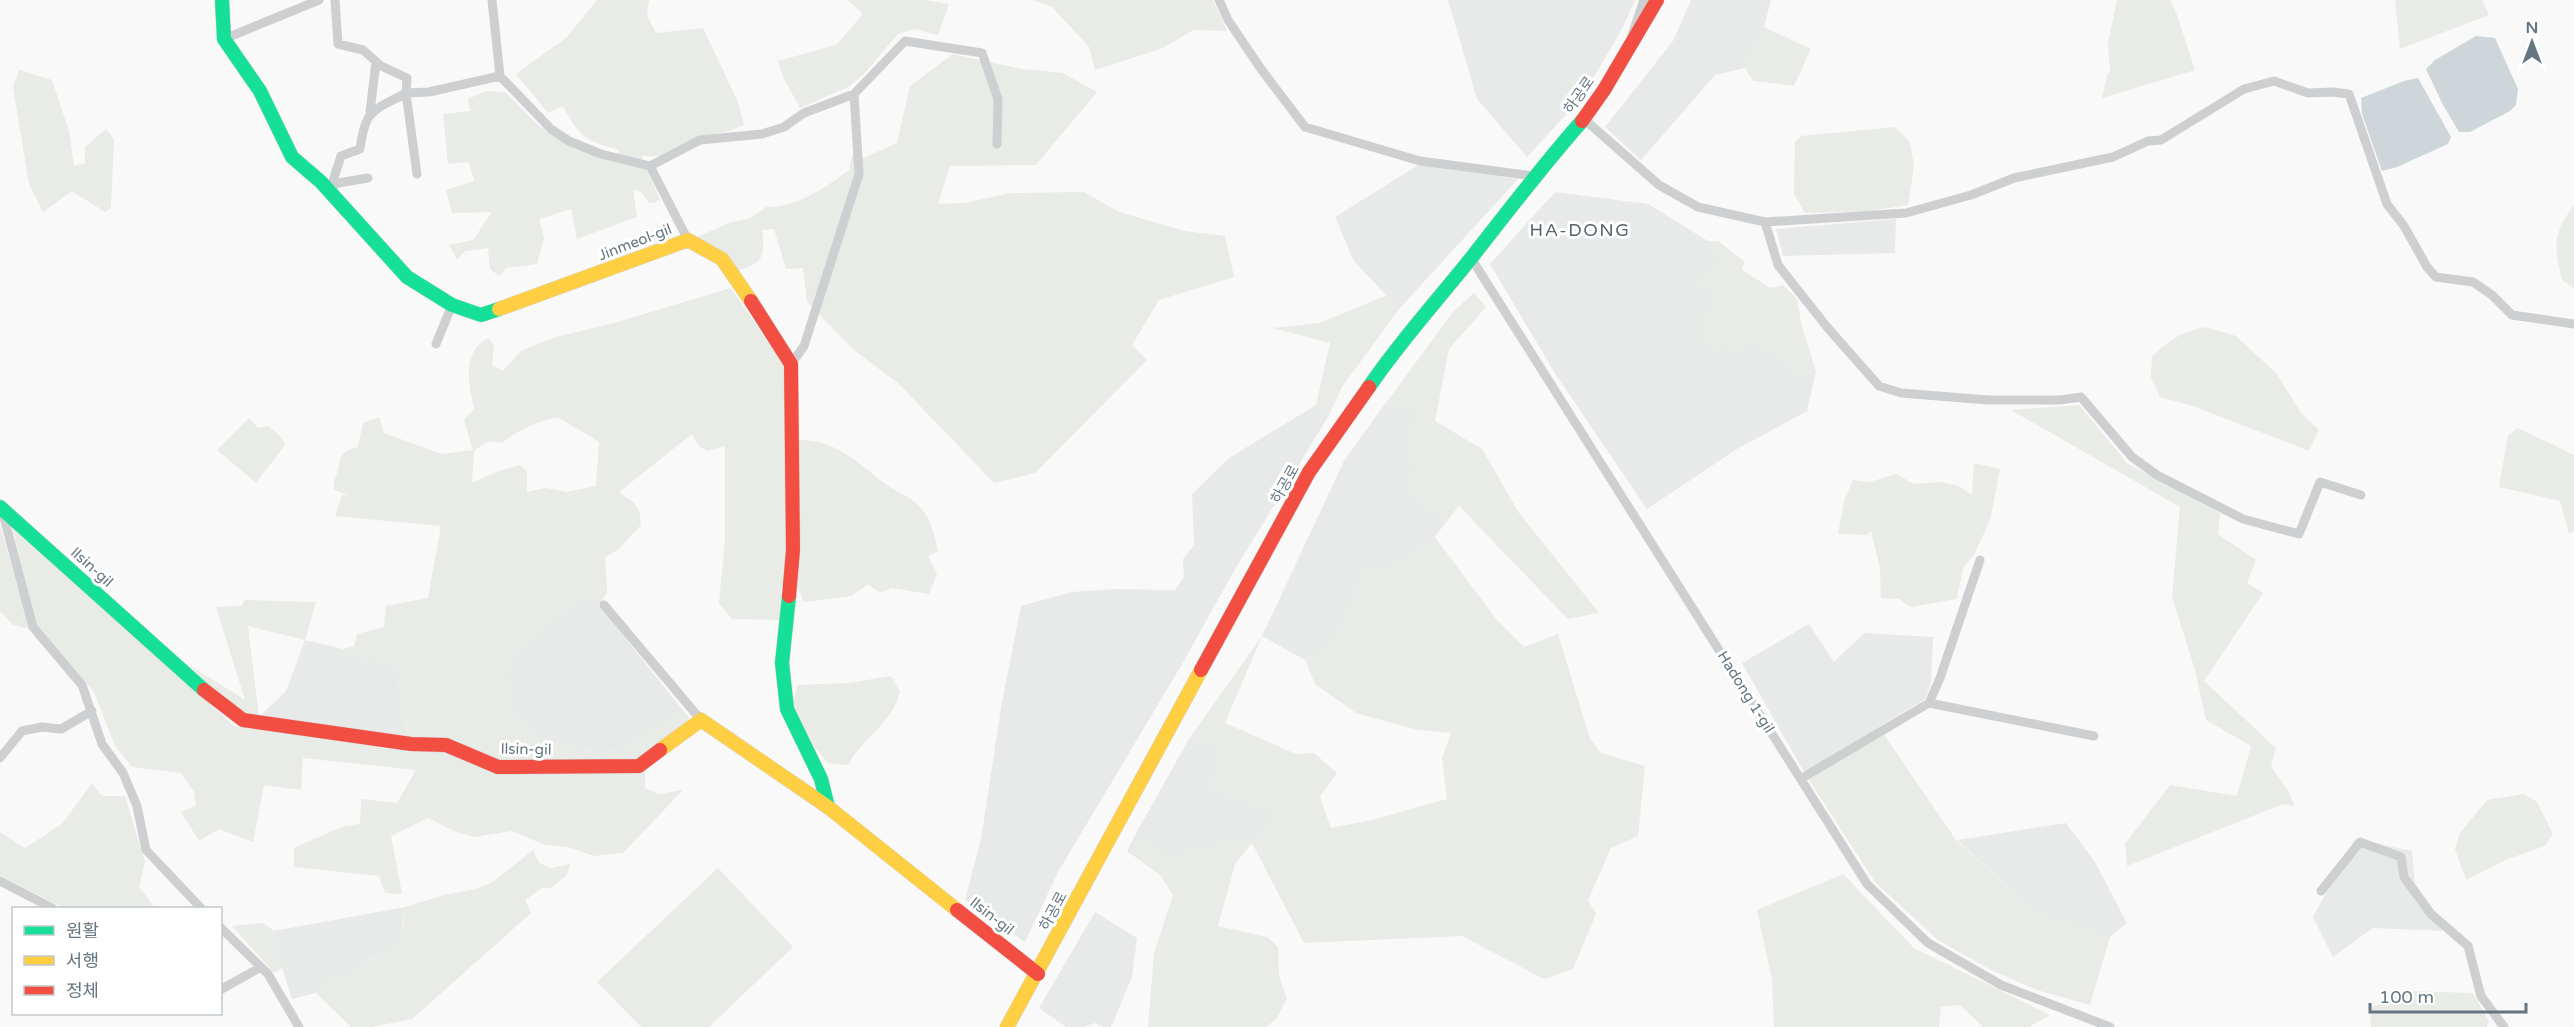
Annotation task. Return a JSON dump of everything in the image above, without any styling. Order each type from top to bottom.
[{"type":"street","points":[[222,0],[224,39],[319,0]]},
{"type":"street","points":[[335,0],[338,44],[363,50],[376,62],[407,78],[406,93],[417,174]]},
{"type":"street","points":[[492,0],[500,76],[552,129],[569,141],[601,154],[650,166],[700,140],[762,134],[784,127],[804,113],[854,94],[905,40],[982,52],[998,99],[997,144]]},
{"type":"street","points":[[1219,0],[1228,20],[1261,69],[1305,127],[1420,161],[1534,176]]},
{"type":"street","points":[[1626,52],[1644,0]]},
{"type":"street","name":"하공로","points":[[1007,1027],[1038,974],[1309,472],[1393,352],[1472,258],[1534,176],[1584,119],[1657,0]]},
{"type":"street","name":"Jinmeol-gil","points":[[224,39],[260,91],[292,157],[321,182],[346,213],[407,278],[452,305],[481,315],[688,240],[722,259],[760,313],[791,364]]},
{"type":"street","points":[[346,213],[332,184],[341,156],[360,149],[363,128],[370,112],[376,62]]},
{"type":"street","points":[[370,112],[406,93],[429,92],[500,76]]},
{"type":"street","points":[[1584,119],[1659,185],[1698,207],[1765,222],[1905,213],[1971,195],[2014,178],[2113,157],[2148,141],[2161,140],[2244,89],[2274,81],[2308,93],[2349,94],[2387,204],[2404,226],[2427,267],[2436,277],[2473,282],[2492,295],[2512,315],[2574,324]]},
{"type":"street","points":[[828,807],[821,779],[787,709],[782,663],[794,550],[791,364],[804,346],[859,174],[854,94]]},
{"type":"street","points":[[650,166],[688,240]]},
{"type":"street","points":[[332,184],[368,178]]},
{"type":"street","points":[[1765,222],[1778,265],[1827,327],[1879,386],[1901,393],[1988,400],[2081,398],[2132,457],[2157,475],[2243,519],[2299,534],[2320,482],[2361,495]]},
{"type":"street","name":"Hadong 1-gil","points":[[1472,258],[1867,884],[1928,943],[2001,985],[2110,1027]]},
{"type":"street","points":[[435,344],[452,305]]},
{"type":"street","points":[[1,508],[33,627],[82,685],[102,744],[123,773],[137,806],[146,850],[199,907]]},
{"type":"street","name":"Ilsin-gil","points":[[1,508],[203,689],[243,720],[411,744],[446,745],[498,767],[509,767],[639,766],[701,720],[828,807],[1038,974]]},
{"type":"street","points":[[1802,778],[1929,703],[1940,678],[1980,560]]},
{"type":"street","points":[[604,605],[701,720]]},
{"type":"street","points":[[1929,703],[2094,736]]},
{"type":"street","points":[[0,758],[22,731],[42,727],[61,729],[92,711]]},
{"type":"street","points":[[2321,891],[2360,842],[2401,857],[2404,877],[2431,914],[2468,946],[2481,996],[2504,1027]]},
{"type":"street","points":[[0,881],[48,907]]},
{"type":"street","points":[[222,929],[268,974],[299,1027]]},
{"type":"street","points":[[222,989],[261,967]]},
{"type":"shaded area","points":[[597,0],[649,0],[647,15],[656,33],[703,28],[738,102],[744,125],[726,132],[712,134],[660,156],[641,156],[660,199],[655,203],[649,203],[641,192],[633,190],[637,217],[577,239],[571,209],[539,219],[544,238],[537,264],[507,268],[499,276],[490,269],[488,248],[465,251],[457,260],[449,245],[473,240],[492,212],[452,213],[446,190],[474,181],[469,162],[448,164],[443,114],[470,111],[468,99],[486,91],[505,92],[539,126],[569,145],[617,161],[619,150],[585,136],[574,125],[563,106],[548,113],[516,74],[567,37]]},
{"type":"shaded area","points":[[848,0],[925,0],[949,4],[938,35],[915,29],[898,34],[863,75],[848,87],[800,108],[783,77],[778,61],[836,45],[863,14]]},
{"type":"shaded area","points":[[1032,0],[1213,0],[1227,31],[1193,30],[1163,48],[1095,70],[1089,47],[1052,7]]},
{"type":"shaded area","points":[[1448,0],[1635,0],[1622,29],[1583,96],[1527,157],[1477,99]]},
{"type":"shaded area","points":[[1691,0],[1771,0],[1764,27],[1749,54],[1745,68],[1715,75],[1641,160],[1605,127],[1673,41]]},
{"type":"shaded area","points":[[2117,0],[2170,0],[2195,70],[2102,98],[2107,75],[2110,72],[2108,43]]},
{"type":"shaded area","points":[[2395,0],[2482,0],[2489,15],[2400,49]]},
{"type":"shaded area","points":[[1764,27],[1811,49],[1794,86],[1753,81],[1745,68],[1749,54]]},
{"type":"shaded area","points":[[2476,36],[2495,38],[2518,89],[2516,105],[2510,111],[2470,132],[2459,132],[2426,69],[2435,60]]},
{"type":"shaded area","points":[[953,54],[1022,69],[1063,73],[1097,92],[1036,165],[950,166],[938,204],[964,203],[1011,193],[1084,192],[1119,212],[1185,231],[1225,236],[1234,277],[1159,300],[1132,345],[1147,360],[1035,473],[994,483],[899,384],[855,351],[807,302],[803,268],[786,269],[774,229],[762,230],[761,258],[752,265],[736,271],[730,258],[697,237],[729,223],[751,218],[766,207],[788,204],[810,196],[849,170],[852,156],[863,158],[897,143],[910,86]]},
{"type":"shaded area","points":[[19,70],[52,80],[69,131],[74,166],[85,163],[85,147],[106,129],[114,139],[111,208],[105,212],[72,191],[43,212],[29,184],[13,87]]},
{"type":"shaded area","points":[[2418,78],[2451,137],[2448,144],[2397,167],[2382,171],[2362,114],[2361,98],[2404,81]]},
{"type":"shaded area","points":[[1895,127],[1910,142],[1914,166],[1908,205],[1869,211],[1805,213],[1794,194],[1795,142],[1801,136]]},
{"type":"shaded area","points":[[1418,165],[1518,179],[1399,309],[1354,261],[1335,217]]},
{"type":"shaded area","points":[[1555,192],[1648,204],[1708,241],[1719,263],[1716,299],[1712,312],[1712,349],[1725,347],[1740,349],[1751,342],[1786,361],[1795,373],[1816,371],[1807,411],[1737,449],[1647,509],[1556,375],[1490,264]]},
{"type":"shaded area","points":[[2574,205],[2574,288],[2562,280],[2556,249],[2558,233]]},
{"type":"shaded area","points":[[1896,219],[1895,253],[1783,256],[1776,229]]},
{"type":"shaded area","points":[[1708,241],[1718,241],[1745,262],[1741,269],[1770,288],[1783,285],[1797,299],[1802,327],[1816,371],[1795,373],[1786,361],[1751,342],[1740,349],[1725,347],[1712,349],[1701,338],[1701,314],[1712,312],[1716,299],[1692,283],[1719,263]]},
{"type":"shaded area","points":[[731,288],[784,366],[786,440],[818,442],[841,451],[911,499],[926,515],[938,551],[928,556],[937,574],[929,594],[892,588],[880,593],[868,584],[852,596],[804,602],[797,585],[781,585],[781,620],[732,619],[719,603],[725,540],[725,446],[708,451],[699,446],[692,434],[619,492],[638,508],[641,525],[619,549],[605,557],[607,592],[599,605],[584,596],[509,659],[507,689],[519,720],[549,743],[578,749],[625,751],[641,736],[676,712],[689,718],[680,729],[646,755],[645,788],[658,794],[683,790],[623,853],[594,856],[568,847],[545,845],[512,831],[474,837],[454,831],[428,818],[391,836],[402,894],[385,893],[379,876],[294,867],[294,848],[344,826],[360,824],[361,799],[397,803],[416,770],[303,758],[301,790],[264,785],[253,842],[219,829],[199,841],[181,812],[196,805],[194,792],[181,773],[132,767],[115,746],[94,692],[36,623],[12,526],[234,726],[410,752],[394,662],[346,658],[343,649],[354,646],[357,634],[384,627],[386,606],[428,598],[441,526],[335,516],[342,495],[348,496],[334,489],[341,457],[348,450],[358,447],[363,423],[379,417],[384,433],[441,454],[473,450],[464,420],[474,409],[469,370],[470,361],[479,344],[488,338],[494,345],[492,365],[503,371],[521,351],[552,338],[614,323]],"holes":[[[558,417],[599,442],[596,486],[566,492],[546,488],[527,492],[527,471],[520,465],[496,472],[472,483],[474,450],[490,441],[502,443],[542,421]]]},
{"type":"shaded area","points":[[1474,293],[1486,307],[1449,349],[1435,421],[1482,449],[1519,513],[1599,613],[1568,619],[1459,506],[1446,522],[1402,489],[1412,474],[1413,408],[1382,408],[1454,311]]},
{"type":"shaded area","points":[[1387,295],[1399,309],[1342,387],[1328,417],[1316,405],[1330,343],[1273,328],[1320,323]]},
{"type":"shaded area","points":[[2205,327],[2236,336],[2277,374],[2301,413],[2319,430],[2309,451],[2193,406],[2160,397],[2151,378],[2152,357],[2176,338],[2189,331]]},
{"type":"shaded area","points":[[1316,405],[1328,417],[1234,571],[1181,666],[1058,872],[1025,942],[965,900],[981,839],[1002,702],[1021,606],[1072,592],[1116,589],[1175,590],[1184,577],[1183,559],[1194,545],[1192,494],[1229,458]]},
{"type":"shaded area","points":[[2079,405],[2127,463],[2220,513],[2218,534],[2256,560],[2247,583],[2263,593],[2204,681],[2276,748],[2271,766],[2295,806],[2283,804],[2127,866],[2125,844],[2170,785],[2237,796],[2251,746],[2206,720],[2195,670],[2172,597],[2180,507],[2011,410]]},
{"type":"shaded area","points":[[1382,408],[1413,408],[1412,474],[1402,489],[1446,522],[1435,537],[1391,568],[1359,571],[1351,604],[1328,648],[1305,660],[1262,636],[1344,461]]},
{"type":"shaded area","points":[[249,418],[258,428],[269,426],[281,437],[285,445],[256,483],[217,450]]},
{"type":"shaded area","points":[[2518,428],[2574,455],[2574,531],[2569,533],[2560,501],[2499,487],[2508,435]]},
{"type":"shaded area","points":[[1974,463],[2000,469],[1990,520],[1975,553],[1963,568],[1957,599],[1910,607],[1899,599],[1881,598],[1880,568],[1871,531],[1867,535],[1838,534],[1844,501],[1853,480],[1870,482],[1896,474],[1914,484],[1940,482],[1959,486],[1972,495]]},
{"type":"shaded area","points":[[0,525],[30,629],[13,625],[0,611]]},
{"type":"shaded area","points":[[1435,537],[1497,620],[1524,647],[1558,634],[1590,739],[1601,753],[1645,766],[1638,836],[1611,848],[1588,900],[1596,914],[1573,969],[1544,979],[1462,936],[1304,943],[1252,843],[1235,864],[1218,926],[1267,937],[1278,947],[1279,976],[1287,999],[1276,1019],[1266,1027],[1148,1027],[1154,953],[1173,895],[1160,875],[1127,851],[1135,835],[1176,862],[1191,847],[1208,848],[1226,839],[1253,843],[1270,813],[1210,789],[1221,744],[1189,739],[1262,636],[1225,723],[1296,754],[1314,753],[1337,773],[1320,797],[1331,828],[1372,820],[1447,799],[1442,758],[1451,733],[1418,730],[1356,713],[1315,684],[1305,660],[1328,648],[1351,604],[1359,571],[1391,568]]},
{"type":"shaded area","points":[[585,595],[599,605],[689,718],[676,713],[641,736],[625,751],[578,749],[549,743],[519,720],[507,689],[509,659]]},
{"type":"shaded area","points":[[244,600],[316,602],[305,640],[248,626],[259,717],[245,719],[189,665],[245,700],[216,607],[242,606]]},
{"type":"shaded area","points":[[1809,624],[1834,662],[1864,633],[1933,637],[1931,683],[1925,699],[1804,772],[1742,663]]},
{"type":"shaded area","points":[[305,640],[343,649],[346,658],[394,662],[407,736],[259,717],[286,691]]},
{"type":"shaded area","points":[[891,676],[900,692],[884,722],[854,755],[848,765],[828,763],[812,744],[792,703],[798,685],[849,683]]},
{"type":"shaded area","points":[[1876,723],[1956,840],[2034,911],[2110,937],[2090,1005],[2037,990],[1989,969],[1938,940],[1875,882],[1804,772]]},
{"type":"shaded area","points":[[1189,739],[1221,744],[1210,789],[1271,813],[1253,843],[1226,839],[1208,848],[1191,847],[1176,862],[1135,835]]},
{"type":"shaded area","points":[[92,783],[102,796],[125,796],[145,862],[139,887],[154,907],[61,907],[0,875],[0,832],[25,848],[62,824]]},
{"type":"shaded area","points":[[2524,794],[2537,802],[2553,834],[2545,846],[2508,859],[2466,880],[2455,849],[2460,833],[2487,800]]},
{"type":"shaded area","points":[[2066,823],[2095,862],[2127,923],[2110,937],[2034,911],[1957,840]]},
{"type":"shaded area","points":[[2355,839],[2412,851],[2415,883],[2443,931],[2373,928],[2333,957],[2313,917]]},
{"type":"shaded area","points":[[533,850],[539,863],[551,868],[571,864],[566,876],[551,888],[542,888],[525,900],[531,913],[412,1019],[372,1027],[351,1027],[316,993],[319,982],[364,963],[396,942],[403,929],[405,907],[444,895],[476,889],[493,882]]},
{"type":"shaded area","points":[[718,868],[793,947],[709,1027],[641,1027],[597,982]]},
{"type":"shaded area","points":[[1843,874],[1914,948],[2050,1015],[2029,1027],[1983,1027],[1960,1005],[1941,1007],[1939,1027],[1774,1027],[1772,980],[1757,910]]},
{"type":"shaded area","points":[[405,907],[402,934],[394,946],[343,975],[319,982],[316,993],[292,999],[274,931]]},
{"type":"shaded area","points":[[1095,912],[1137,938],[1132,977],[1111,1027],[1103,1027],[1095,1023],[1083,1027],[1066,1027],[1039,1008]]},
{"type":"shaded area","points":[[263,923],[274,931],[282,968],[274,973],[232,926]]},
{"type":"shaded area","points":[[2408,991],[2473,993],[2489,1021],[2487,1027],[2371,1027],[2370,1008]]},
{"type":"traffic: fast","points":[[222,0],[224,39],[260,91],[292,157],[321,182],[407,277],[452,305],[481,315],[499,309]]},
{"type":"traffic: fast","points":[[1369,387],[1406,337],[1582,121]]},
{"type":"traffic: fast","points":[[0,507],[204,690]]},
{"type":"traffic: fast","points":[[789,596],[782,663],[787,709],[821,779],[828,807]]},
{"type":"traffic: slow","points":[[499,309],[688,240],[722,259],[751,301]]},
{"type":"traffic: slow","points":[[1007,1027],[1201,670]]},
{"type":"traffic: slow","points":[[660,750],[701,720],[828,807],[957,910]]},
{"type":"traffic: jam","points":[[1582,121],[1604,90],[1657,0]]},
{"type":"traffic: jam","points":[[751,301],[791,364],[793,550],[789,596]]},
{"type":"traffic: jam","points":[[1201,670],[1309,472],[1369,387]]},
{"type":"traffic: jam","points":[[204,690],[243,720],[411,744],[446,745],[498,767],[639,766],[660,750]]},
{"type":"traffic: jam","points":[[957,910],[1038,974]]},
{"type":"district","name":"HA-DONG","points":[[1580,230]]}]
